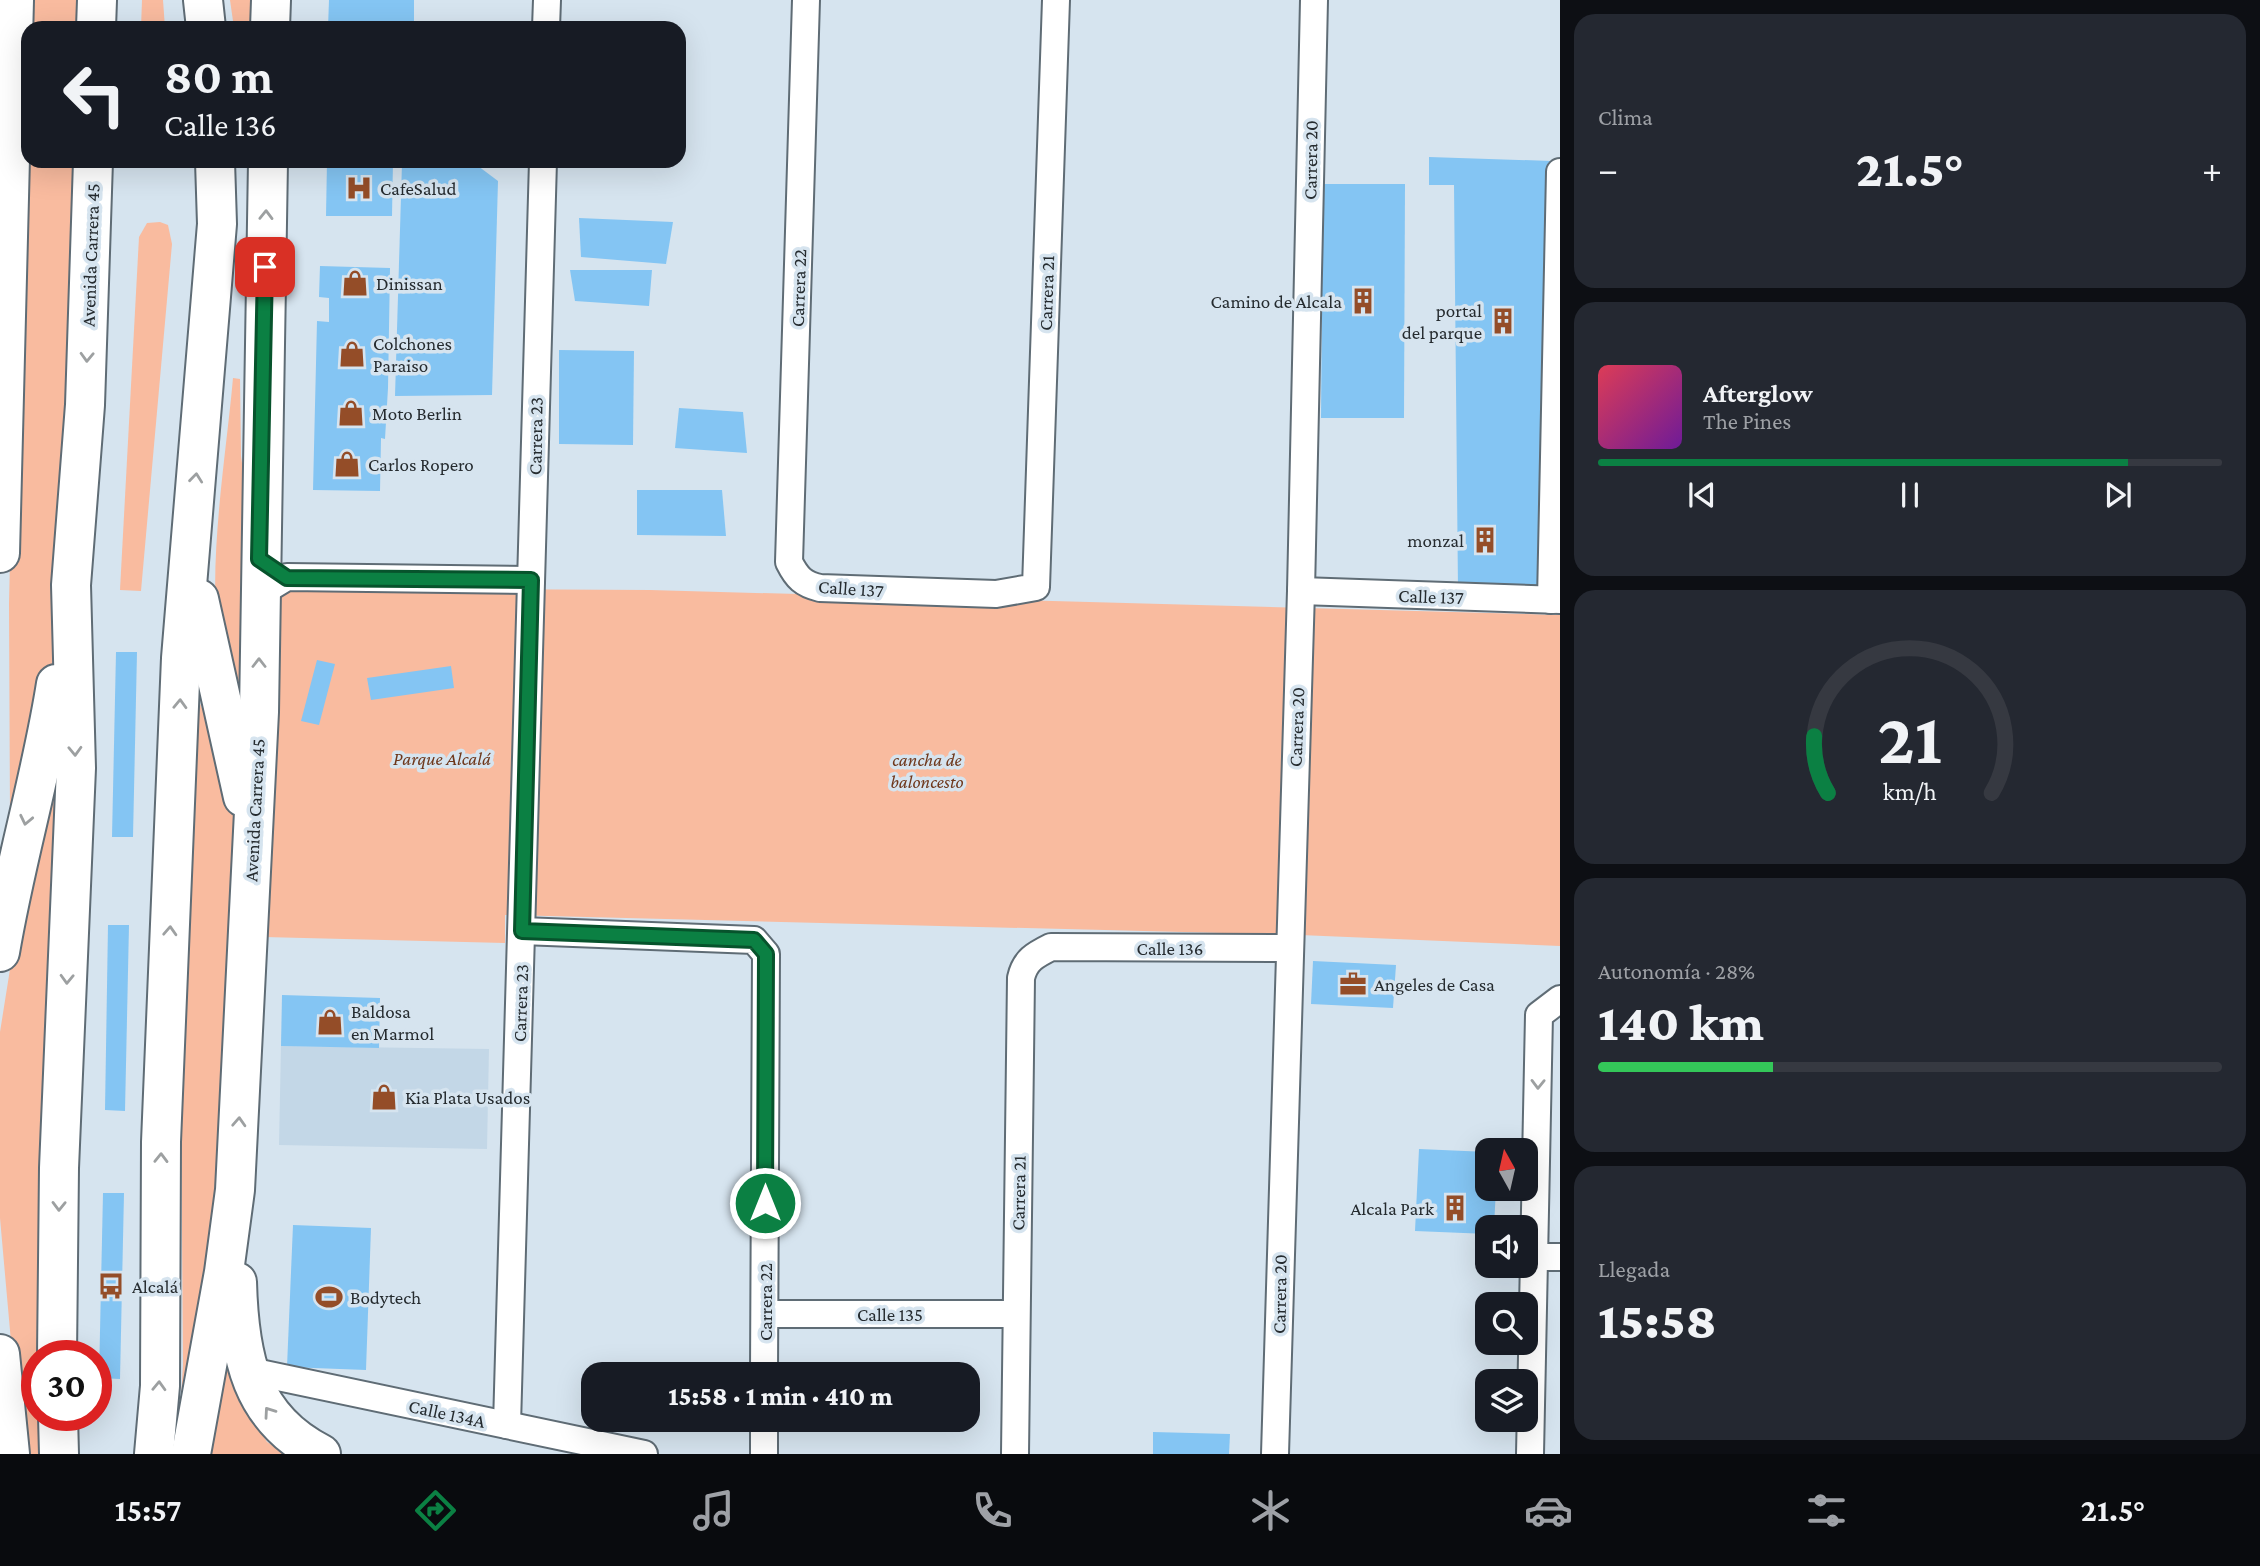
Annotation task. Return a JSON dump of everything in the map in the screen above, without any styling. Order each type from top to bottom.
[{"type":"highway","points":[[0,553],[3,330],[14,0]]},
{"type":"highway","points":[[96,21],[97,0]]},
{"type":"highway","points":[[203,0],[205,21]]},
{"type":"highway","points":[[270,21],[271,0]]},
{"type":"highway","name":"Avenida Carrera 45","points":[[57,1340],[60,1168],[76,768],[71,585],[85,405],[93,168]]},
{"type":"highway","points":[[154,1454],[160,1386],[161,1142],[181,658],[216,237],[215,168]]},
{"type":"highway","name":"Avenida Carrera 45","points":[[191,1454],[224,1272],[235,1190],[259,712],[269,577],[268,168]]},
{"type":"highway","points":[[189,545],[252,850]]},
{"type":"highway","points":[[0,952],[31,801],[44,753],[71,585]]},
{"type":"highway","points":[[235,1190],[238,1314],[242,1349],[268,1413],[282,1429],[321,1454]]},
{"type":"highway","points":[[0,1354],[10,1454]]},
{"type":"highway","points":[[58,1431],[59,1454]]},
{"type":"street","points":[[546,21],[547,0]]},
{"type":"street","name":"Carrera 22","points":[[795,575],[789,562],[788,543],[806,0]]},
{"type":"street","name":"Carrera 21","points":[[1036,587],[1056,0]]},
{"type":"street","name":"Carrera 20","points":[[1275,1454],[1301,591],[1314,0]]},
{"type":"street","name":"Carrera 23","points":[[508,1425],[543,168]]},
{"type":"street","points":[[1555,600],[1560,172]]},
{"type":"street","name":"Calle 137","points":[[795,575],[805,584],[820,588],[996,594],[1036,587]]},
{"type":"street","points":[[269,577],[531,580]]},
{"type":"street","name":"Calle 137","points":[[1301,591],[1555,600]]},
{"type":"street","name":"Carrera 22","points":[[522,931],[754,940],[766,954],[764,1362]]},
{"type":"street","name":"Carrera 21","points":[[1015,1454],[1021,978],[1024,966],[1031,957],[1051,947]]},
{"type":"street","name":"Calle 136","points":[[1051,947],[1289,948]]},
{"type":"street","points":[[1530,1454],[1547,1257],[1539,1016],[1560,999]]},
{"type":"street","name":"Calle 135","points":[[765,1314],[1016,1314]]},
{"type":"street","name":"Calle 134A","points":[[250,1371],[644,1454]]},
{"type":"street","points":[[764,1432],[764,1454]]},
{"type":"shaded area","name":"Kia Plata Usados","points":[[281,1046],[489,1049],[487,1149],[279,1145]]},
{"type":"green space","points":[[23,0],[82,0],[81,21],[23,21]]},
{"type":"green space","points":[[142,0],[163,0],[164,21],[141,21]]},
{"type":"green space","points":[[230,0],[259,0],[258,21],[233,21]]},
{"type":"green space","points":[[21,86],[21,168],[79,168],[54,655],[38,728],[10,819],[9,604]]},
{"type":"green space","points":[[160,222],[168,225],[172,244],[141,591],[120,590],[139,237],[147,223]]},
{"type":"green space","points":[[233,378],[240,379],[241,456],[247,498],[246,746],[222,661],[216,618],[216,550]]},
{"type":"green space","name":"Parque Alcalá","points":[[280,588],[650,590],[1560,615],[1560,946],[1300,935],[505,915],[505,943],[264,937]]},
{"type":"green space","points":[[198,699],[224,769],[241,842],[225,1174],[180,1415],[183,1365],[181,1092]]},
{"type":"green space","points":[[59,739],[41,1340],[21,1340],[21,1431],[39,1431],[40,1454],[21,1454],[0,1218],[0,1032],[11,963]]},
{"type":"green space","points":[[229,1333],[258,1427],[267,1442],[287,1454],[209,1454]]},
{"type":"building","points":[[329,0],[414,0],[414,21],[328,21]]},
{"type":"building","name":"portal del parque","points":[[1429,157],[1552,161],[1547,596],[1458,589],[1454,185],[1429,185]]},
{"type":"building","name":"CafeSalud","points":[[327,168],[393,168],[392,216],[326,216]]},
{"type":"building","points":[[402,168],[481,168],[498,181],[492,395],[395,396]]},
{"type":"building","name":"Camino de Alcala","points":[[1323,184],[1405,184],[1404,418],[1321,418]]},
{"type":"building","points":[[579,218],[673,222],[666,264],[581,257]]},
{"type":"building","points":[[320,266],[390,268],[388,388],[385,439],[381,438],[380,491],[313,490],[317,321],[329,322],[329,298],[319,297]]},
{"type":"building","points":[[570,270],[652,270],[649,306],[575,301]]},
{"type":"building","points":[[559,350],[634,351],[633,445],[559,444]]},
{"type":"building","points":[[679,408],[743,412],[747,453],[675,448]]},
{"type":"building","points":[[637,490],[722,490],[726,536],[637,535]]},
{"type":"building","points":[[116,652],[137,652],[133,837],[112,837]]},
{"type":"building","points":[[317,660],[335,664],[319,725],[301,721]]},
{"type":"building","points":[[451,666],[454,688],[371,700],[367,678]]},
{"type":"building","points":[[108,925],[129,925],[125,1111],[105,1110]]},
{"type":"building","name":"Angeles de Casa","points":[[1313,961],[1396,965],[1393,1008],[1311,1004]]},
{"type":"building","name":"Baldosa en Marmol","points":[[282,995],[380,998],[379,1048],[281,1046]]},
{"type":"building","name":"Alcala Park","points":[[1419,1149],[1475,1151],[1475,1201],[1495,1201],[1495,1215],[1475,1215],[1475,1233],[1415,1231]]},
{"type":"building","name":"Alcalá","points":[[103,1193],[124,1193],[120,1379],[112,1379],[112,1340],[100,1340]]},
{"type":"building","name":"Bodytech","points":[[293,1225],[371,1228],[366,1370],[287,1367]]},
{"type":"building","points":[[1153,1432],[1230,1434],[1229,1454],[1153,1454]]},
{"type":"place","name":"CafeSalud","points":[[359,188]]},
{"type":"place","name":"Dinissan","points":[[355,283]]},
{"type":"place","name":"Camino de Alcala","points":[[1363,301]]},
{"type":"place","name":"portal del parque","points":[[1503,321]]},
{"type":"place","name":"Colchones Paraiso","points":[[352,354]]},
{"type":"place","name":"Moto Berlin","points":[[351,413]]},
{"type":"place","name":"Carlos Ropero","points":[[347,464]]},
{"type":"place","name":"monzal","points":[[1485,540]]},
{"type":"place","name":"Angeles de Casa","points":[[1353,984]]},
{"type":"place","name":"Baldosa en Marmol","points":[[330,1022]]},
{"type":"place","name":"Kia Plata Usados","points":[[384,1097]]},
{"type":"place","name":"Alcala Park","points":[[1455,1208]]},
{"type":"place","name":"Alcalá","points":[[111,1286]]},
{"type":"place","name":"Bodytech","points":[[329,1297]]},
{"type":"route","points":[[265,267],[259,559],[287,578],[531,580],[522,931],[754,940],[761,946],[766,954],[765,1203]]},
{"type":"park label","name":"cancha de baloncesto","points":[[927,770]]}]
